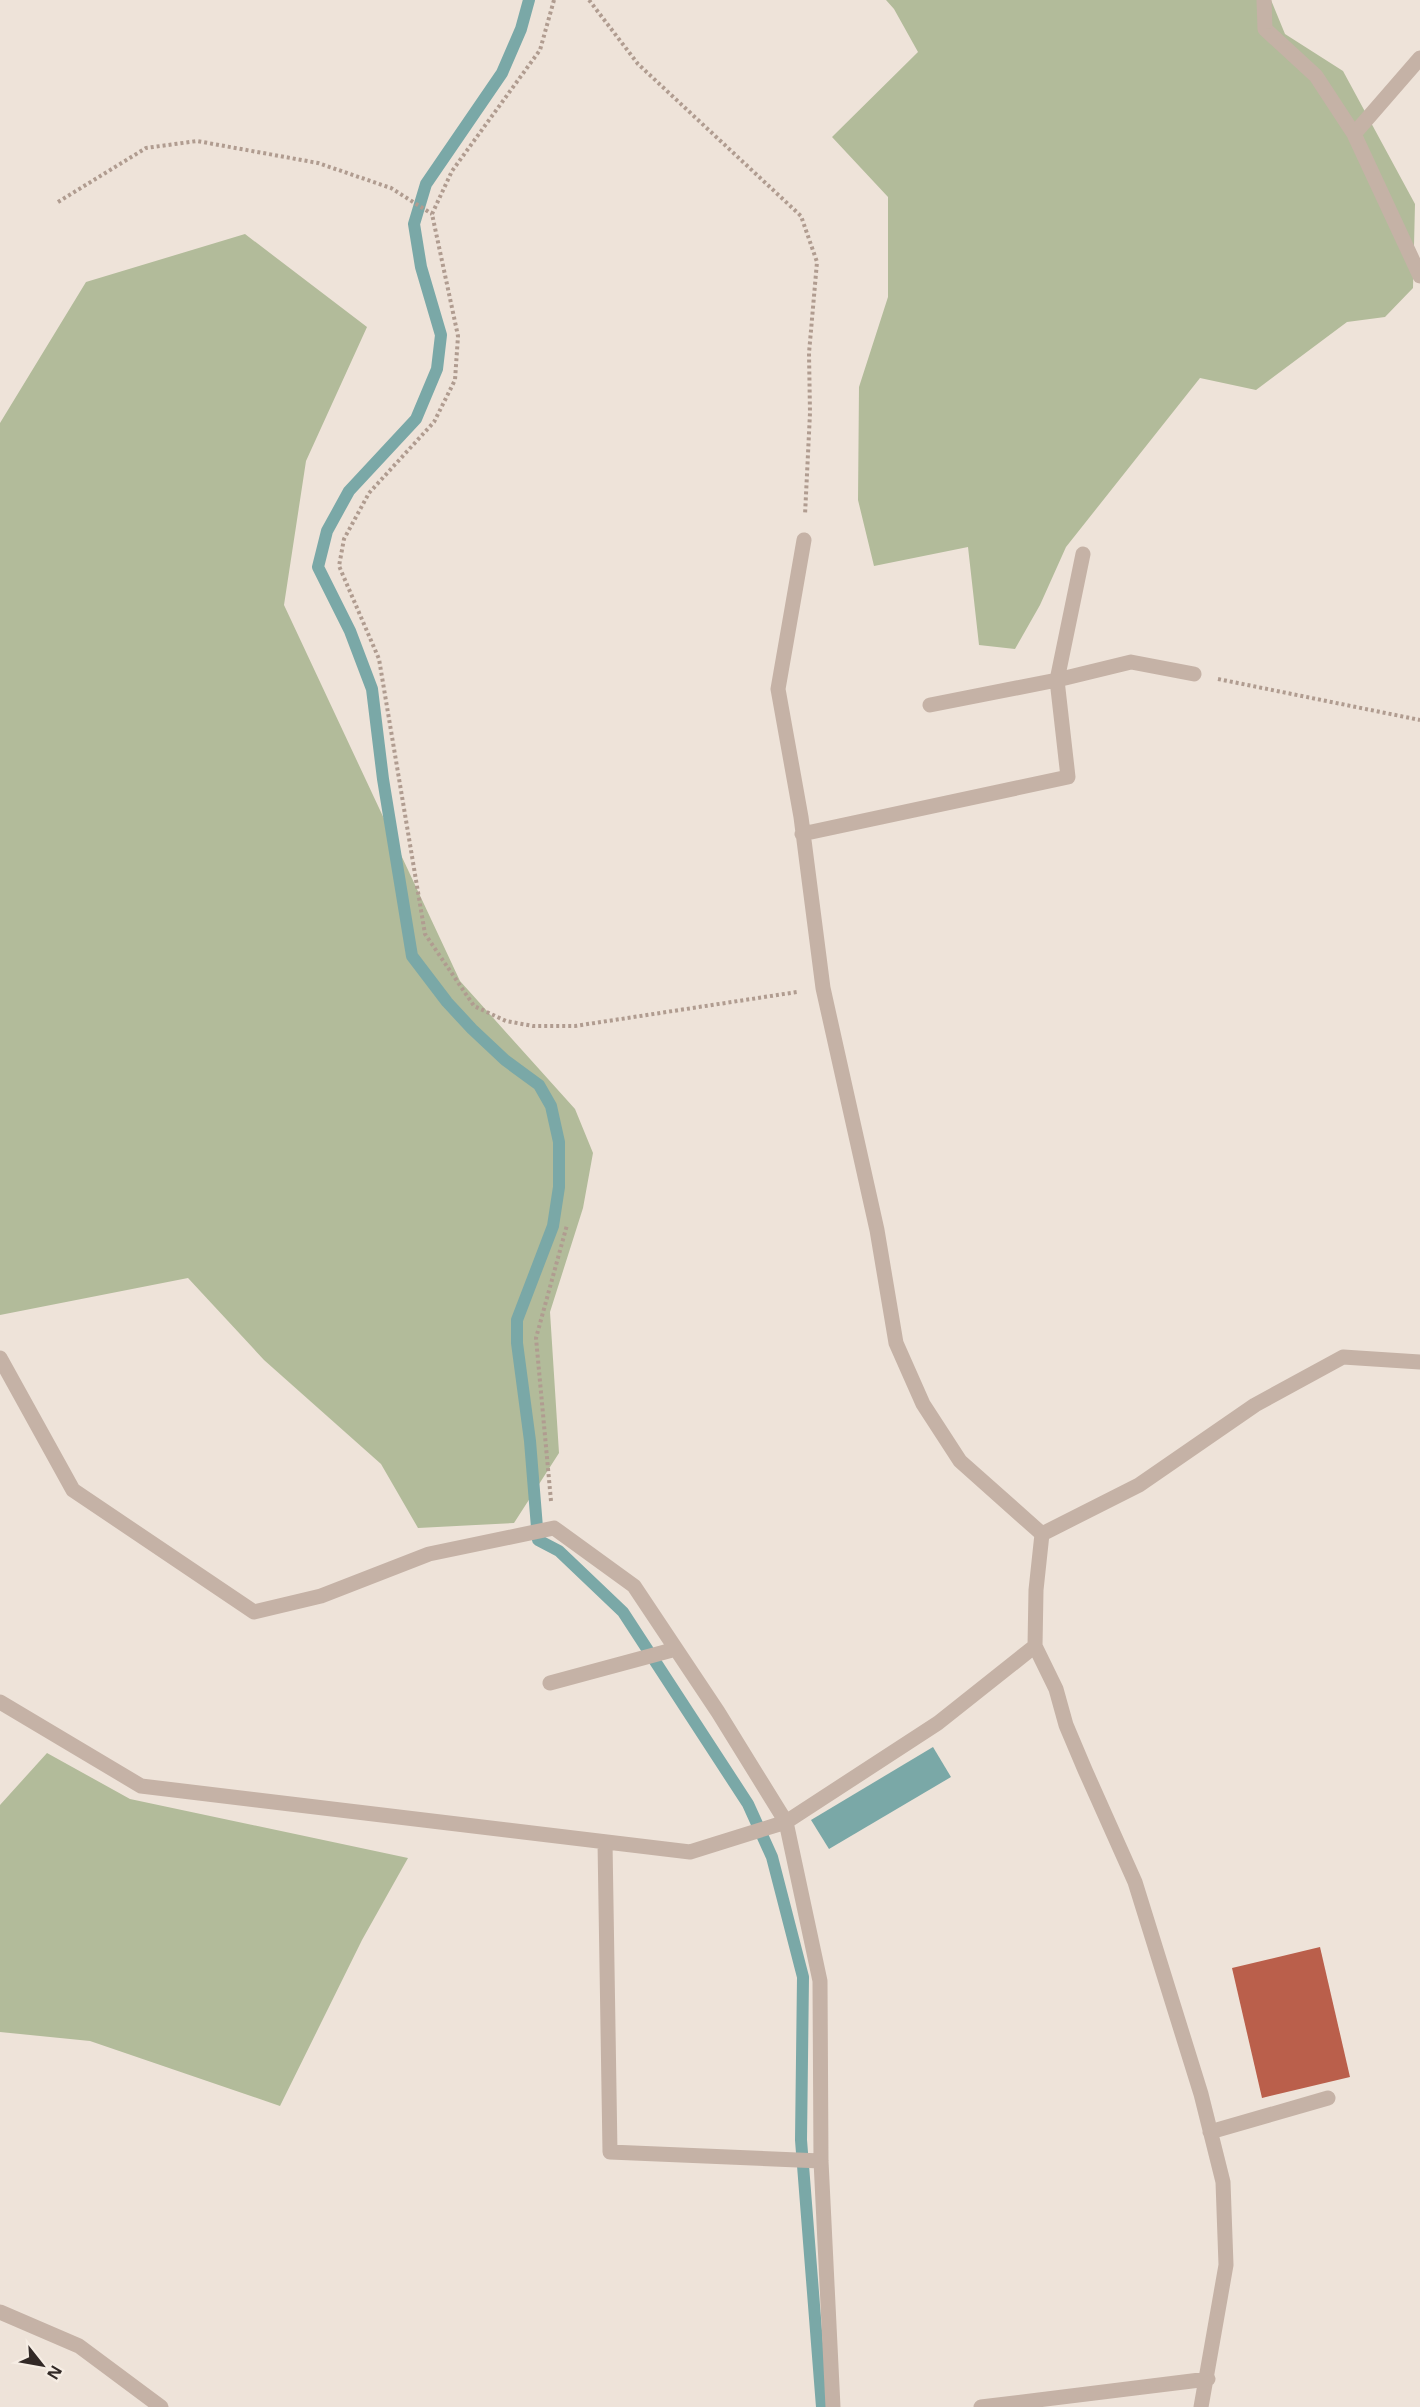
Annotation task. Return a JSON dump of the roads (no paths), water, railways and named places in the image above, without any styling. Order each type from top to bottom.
[{"type":"street","points":[[1264,0],[1265,28],[1316,76],[1354,134],[1420,276]]},
{"type":"street","points":[[1354,134],[1417,67]]},
{"type":"street","points":[[804,540],[778,689],[802,834],[823,988],[877,1230],[896,1343],[923,1404],[960,1461],[1042,1534]]},
{"type":"street","points":[[802,834],[1068,777],[1057,680],[1083,554]]},
{"type":"street","points":[[930,705],[1057,680],[1131,662],[1194,674]]},
{"type":"street","points":[[1042,1534],[1139,1485],[1255,1405],[1343,1357],[1420,1362]]},
{"type":"street","points":[[0,1358],[73,1490],[255,1612],[321,1596],[429,1554],[554,1528],[634,1586],[718,1712],[786,1822],[820,1981],[821,2161],[833,2407]]},
{"type":"street","points":[[1042,1534],[1036,1590],[1035,1646],[1056,1689],[1066,1725],[1084,1770],[1135,1882],[1223,2182],[1226,2265],[1212,2341],[1208,2379],[1201,2407]]},
{"type":"street","points":[[0,1702],[141,1786],[690,1852],[786,1822],[854,1780],[938,1723],[1035,1646]]},
{"type":"street","points":[[550,1683],[676,1649]]},
{"type":"street","points":[[605,1842],[610,2152],[821,2161]]},
{"type":"street","points":[[1210,2132],[1328,2098]]},
{"type":"street","points":[[0,2312],[79,2346],[160,2407]]},
{"type":"street","points":[[981,2407],[1037,2404],[1208,2379]]},
{"type":"water","points":[[933,1747],[951,1777],[829,1849],[811,1820]]},
{"type":"waterway","points":[[529,0],[521,29],[502,73],[426,184],[414,224],[421,267],[441,335],[437,369],[416,419],[349,491],[327,531],[318,567],[350,631],[372,689],[383,779],[412,956],[447,1002],[472,1029],[505,1060],[539,1085],[551,1106],[559,1142],[559,1187],[553,1226],[517,1320],[517,1343],[530,1441],[538,1540],[559,1551],[623,1612],[748,1804],[772,1857],[803,1977],[801,2140],[822,2407]]}]
